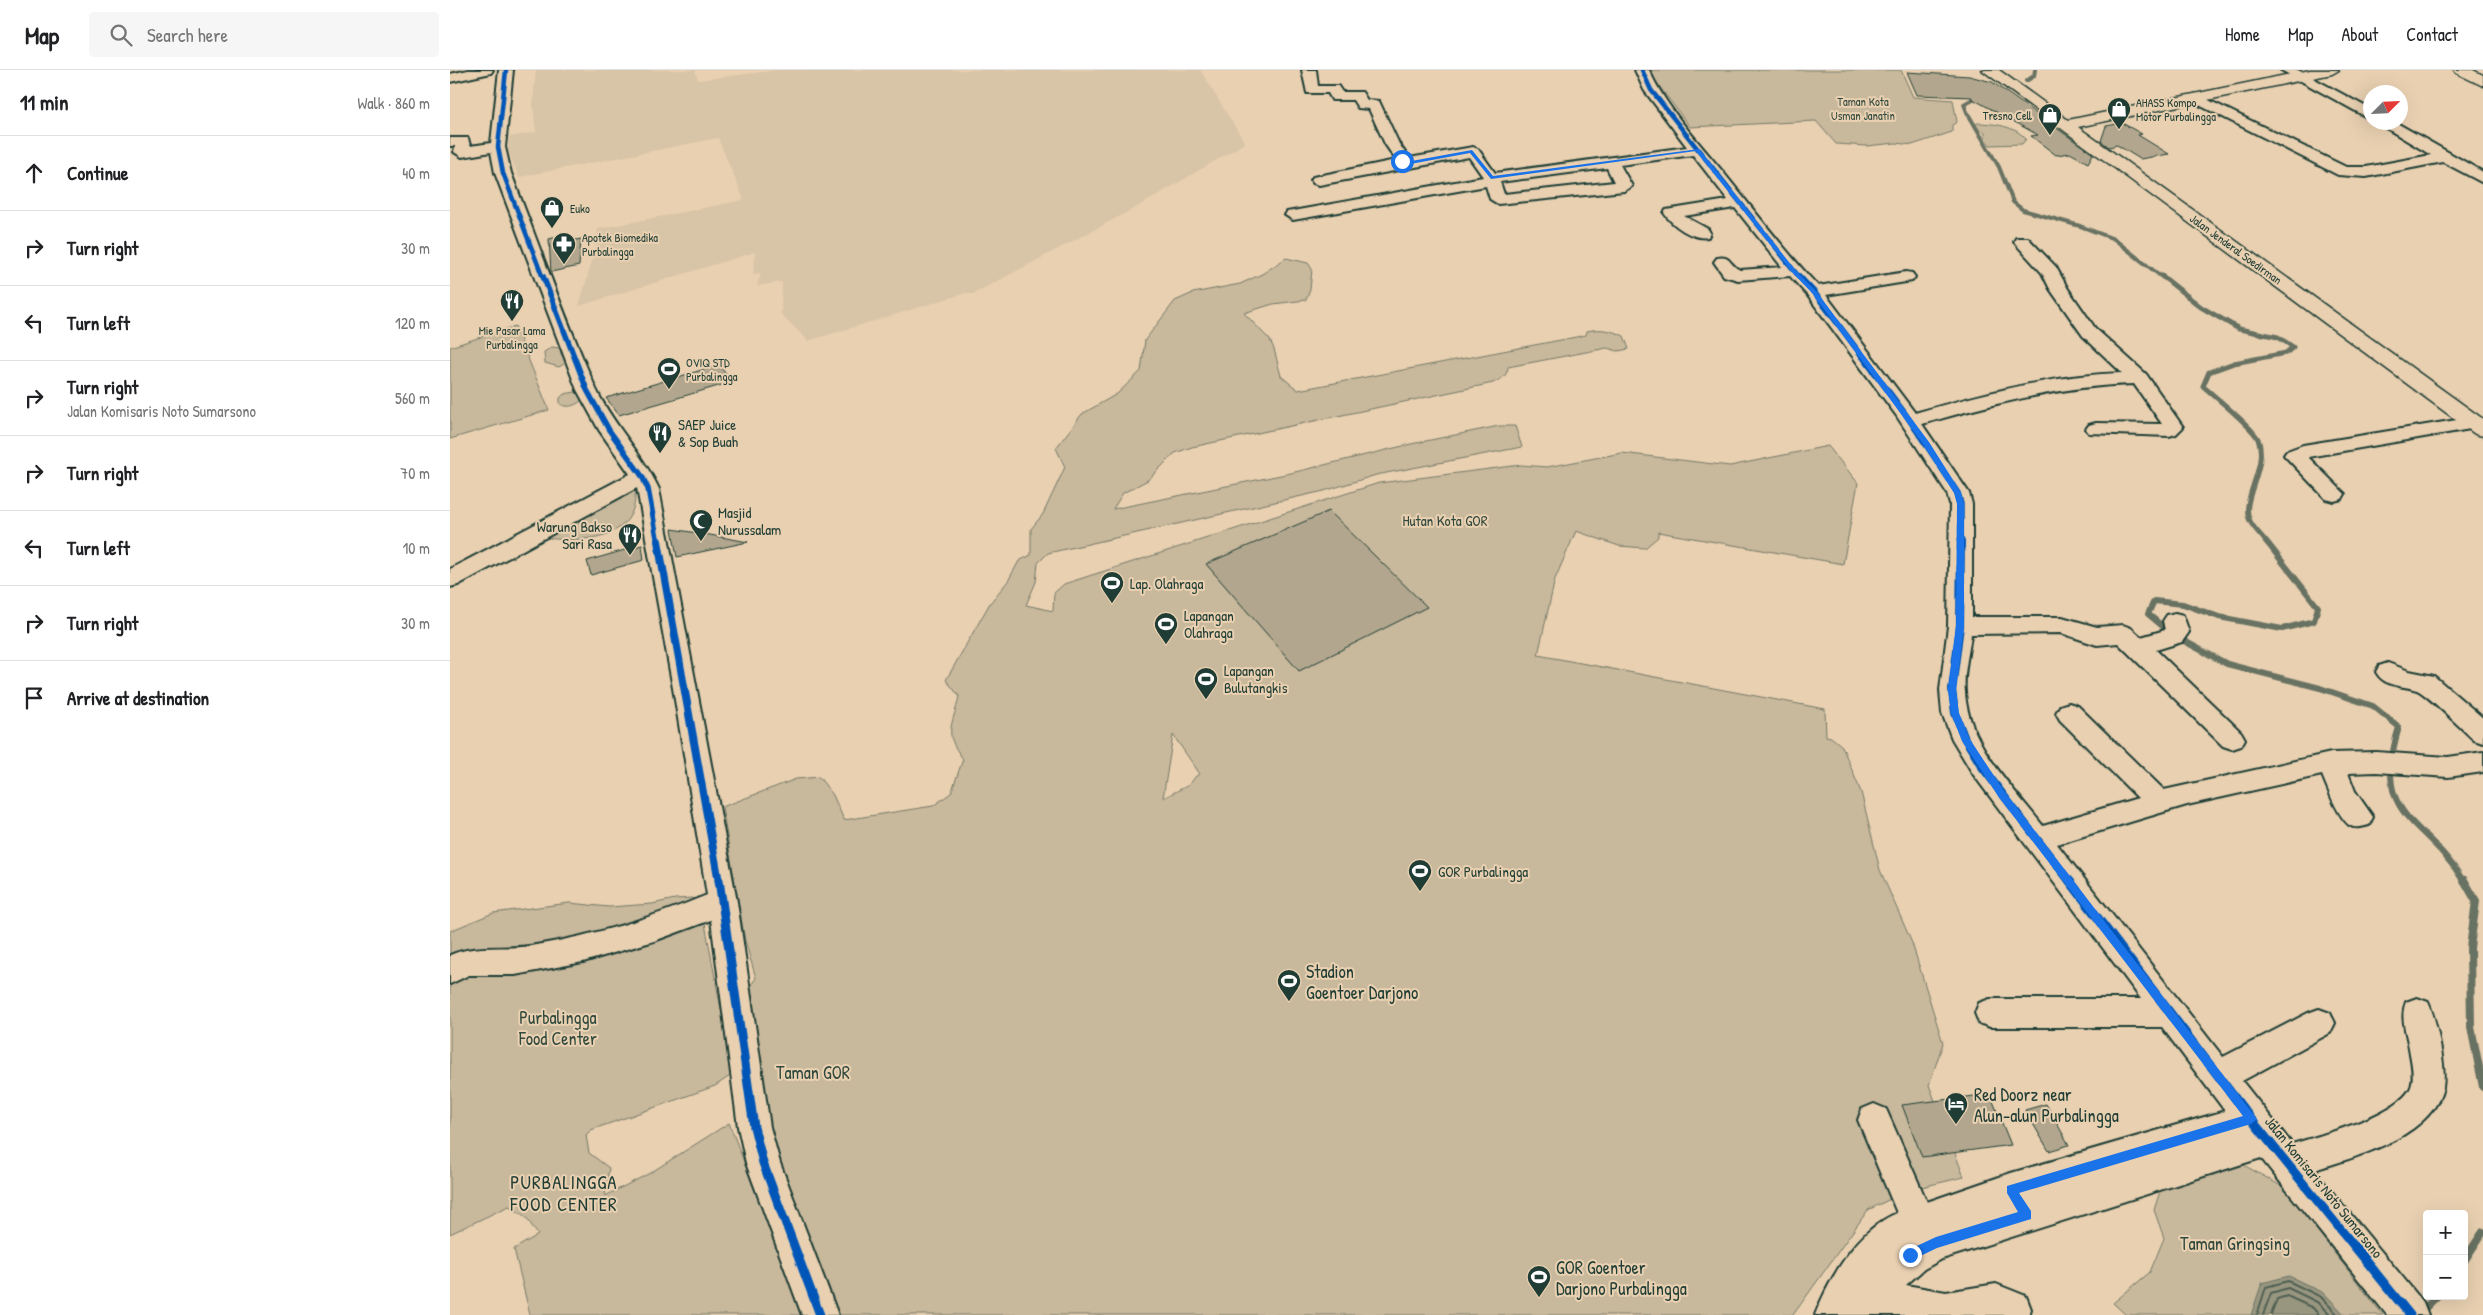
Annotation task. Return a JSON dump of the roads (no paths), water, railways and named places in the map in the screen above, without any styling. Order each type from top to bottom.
[{"type":"main road","name":"Jalan Jenderal Soedirman","points":[[1989,70],[2071,124]]},
{"type":"main road","name":"Jalan Jenderal Soedirman","points":[[2003,70],[2071,124],[2480,422]]},
{"type":"main road","points":[[2071,124],[2196,98],[2294,73],[2332,70]]},
{"type":"main road","points":[[2461,70],[2483,81]]},
{"type":"street","points":[[450,78],[486,70]]},
{"type":"street","points":[[506,70],[498,147],[503,173],[587,390],[609,430],[642,476],[648,489],[688,694],[723,902],[754,1126],[763,1163],[820,1315]]},
{"type":"street","points":[[1309,70],[1312,90],[1333,89],[1337,97],[1358,95],[1363,105],[1374,104],[1392,144],[1405,163]]},
{"type":"street","name":"Jalan Komisaris Noto Sumarsono","points":[[1642,70],[1652,90],[1697,150],[1794,271],[1814,292],[1910,421],[1952,482],[1961,504],[1960,626],[1952,690],[1955,713],[1965,739],[1982,767],[2169,1013],[2403,1307]]},
{"type":"street","points":[[2294,73],[2363,112]]},
{"type":"street","points":[[2196,98],[2343,172],[2366,172],[2446,157]]},
{"type":"street","points":[[2397,130],[2483,178]]},
{"type":"street","points":[[450,142],[463,141],[462,152],[498,147]]},
{"type":"street","points":[[1293,215],[1492,179],[1697,150]]},
{"type":"street","points":[[1319,180],[1472,152],[1492,179],[1497,197],[1500,199],[1625,186],[1611,163]]},
{"type":"street","points":[[1702,233],[1682,223],[1672,213],[1738,203]]},
{"type":"street","points":[[2022,242],[2050,271],[2059,289],[2089,332],[2139,378],[2170,420],[2173,427],[2169,430],[2096,429]]},
{"type":"street","points":[[1723,262],[1730,272],[1738,275],[1794,271]]},
{"type":"street","points":[[1814,292],[1906,277]]},
{"type":"street","points":[[1910,421],[2034,388],[2104,378],[2139,378]]},
{"type":"street","points":[[2334,494],[2294,455],[2296,452],[2480,422]]},
{"type":"street","points":[[450,579],[642,476]]},
{"type":"street","points":[[2138,647],[2174,636],[2177,632],[2175,621]]},
{"type":"street","points":[[1960,626],[2062,625],[2097,636],[2123,634],[2232,740]]},
{"type":"street","points":[[2388,672],[2405,680],[2425,682],[2483,733]]},
{"type":"street","points":[[2069,713],[2159,802]]},
{"type":"street","points":[[2037,840],[2159,802],[2232,783],[2332,763],[2376,762],[2448,767],[2483,762]]},
{"type":"street","points":[[2332,763],[2344,796],[2359,817]]},
{"type":"street","points":[[450,971],[457,965],[478,959],[506,962],[534,959],[614,941],[676,922],[723,902]]},
{"type":"street","points":[[1834,1315],[1864,1261],[1883,1240],[1898,1230],[1918,1221],[2019,1202],[2100,1178],[2269,1140],[2349,1143],[2403,1118],[2424,1096],[2428,1068],[2417,1012]]},
{"type":"street","points":[[1990,1013],[2169,1013]]},
{"type":"street","points":[[2219,1076],[2319,1023]]},
{"type":"street","points":[[1874,1120],[1918,1221]]},
{"type":"street","points":[[2013,1309],[2005,1303],[1991,1301],[1947,1310],[1873,1305],[1895,1268],[1910,1255],[2019,1202]]},
{"type":"water","points":[[2289,1276],[2324,1293],[2345,1315],[2251,1315],[2262,1283]]},
{"type":"waterway","points":[[2026,81],[2034,76],[2035,70]]},
{"type":"waterway","points":[[1973,99],[1964,104],[1967,112],[1999,167],[2013,202],[2023,210],[2080,226],[2114,239],[2163,278]]},
{"type":"waterway","points":[[2162,276],[2201,307],[2239,329],[2278,337],[2293,347],[2286,353],[2234,363],[2209,372],[2203,386],[2241,419],[2258,439],[2260,461],[2248,504],[2248,513],[2250,521],[2267,543]]},
{"type":"waterway","points":[[2266,541],[2318,607],[2314,621],[2282,629],[2219,617],[2183,604],[2154,601],[2148,614],[2173,635],[2227,664],[2320,688],[2373,706],[2399,727],[2392,758],[2391,782],[2397,800],[2406,815],[2449,860],[2464,882]]},
{"type":"waterway","points":[[2464,880],[2476,901],[2470,948],[2471,1027],[2483,1087]]},
{"type":"waterway","points":[[2468,1255],[2483,1232]]},
{"type":"waterway","points":[[2418,1315],[2433,1300]]},
{"type":"place","name":"AHASS Kompo Motor Purbalingga","points":[[2119,130]]},
{"type":"place","name":"Tresno Cell","points":[[2050,136]]},
{"type":"place","name":"Euko","points":[[552,229]]},
{"type":"place","name":"Apotek Biomedika Purbalingga","points":[[564,265]]},
{"type":"place","name":"Mie Pasar Lama Purbalingga","points":[[512,322]]},
{"type":"place","name":"OVIQ STD Purbalingga","points":[[669,390]]},
{"type":"place","name":"SAEP Juice & Sop Buah","points":[[660,454]]},
{"type":"place","name":"Masjid Nurussalam","points":[[701,542]]},
{"type":"place","name":"Warung Bakso Sari Rasa","points":[[630,556]]},
{"type":"place","name":"Lap. Olahraga","points":[[1112,604]]},
{"type":"place","name":"Lapangan Olahraga","points":[[1166,645]]},
{"type":"place","name":"Lapangan Bulutangkis","points":[[1206,700]]},
{"type":"place","name":"GOR Purbalingga","points":[[1420,892]]},
{"type":"place","name":"Stadion Goentoer Darjono","points":[[1289,1002]]},
{"type":"place","name":"Red Doorz near Alun-alun Purbalingga","points":[[1956,1125]]},
{"type":"place","name":"GOR Goentoer Darjono Purbalingga","points":[[1539,1298]]},
{"type":"district","name":"PURBALINGGA FOOD CENTER","points":[[564,1193]]},
{"type":"park label","name":"Taman Kota Usman Janatin","points":[[1863,108]]},
{"type":"park label","name":"Hutan Kota GOR","points":[[1445,520]]},
{"type":"park label","name":"Purbalingga Food Center","points":[[558,1028]]},
{"type":"park label","name":"Taman GOR","points":[[813,1072]]},
{"type":"park label","name":"Taman Gringsing","points":[[2235,1243]]}]
